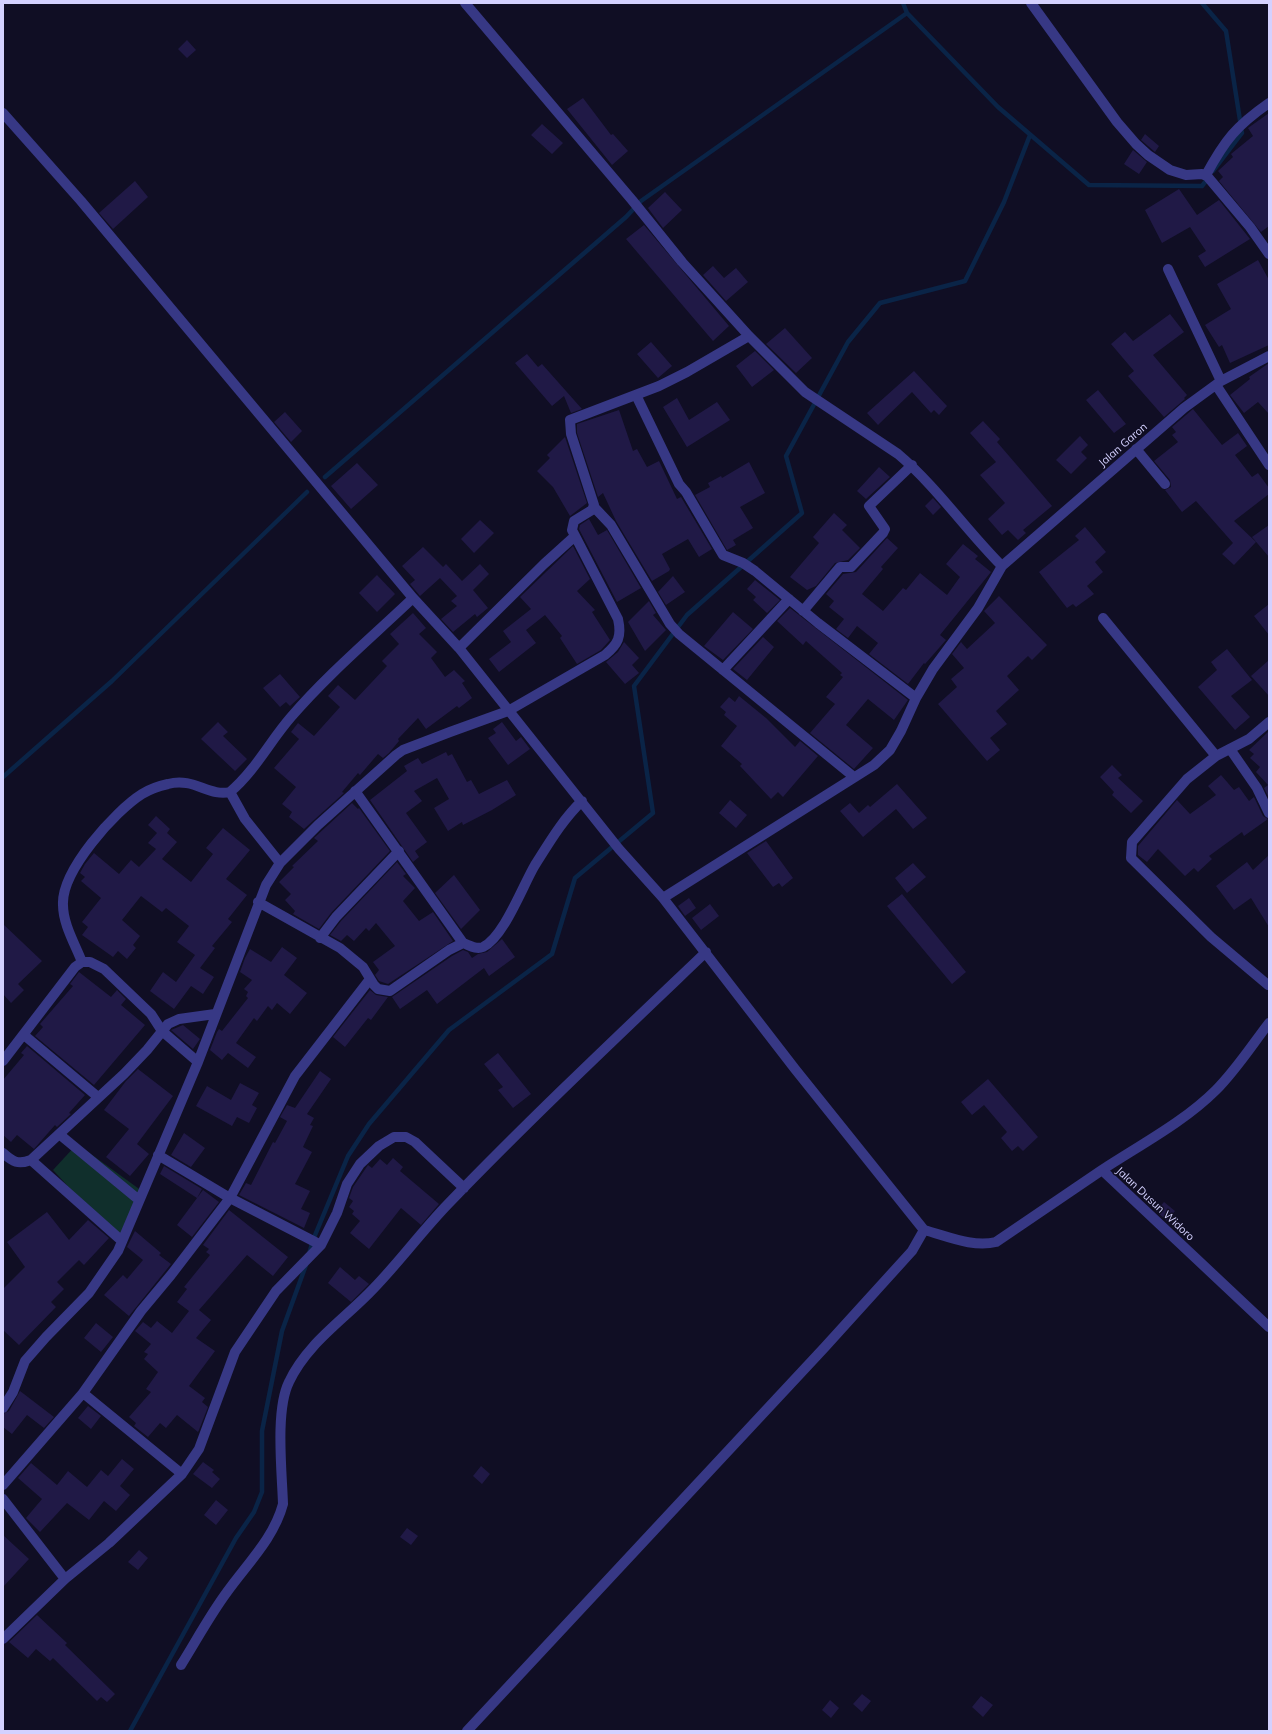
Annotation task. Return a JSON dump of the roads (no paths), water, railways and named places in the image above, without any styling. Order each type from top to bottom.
[{"type":"street","points":[[465,3],[632,200],[682,262],[749,336],[805,392],[898,454],[912,466],[944,500],[983,547],[1002,566]]},
{"type":"street","points":[[1031,3],[1112,116],[1131,139],[1148,155],[1170,170],[1186,175],[1209,178],[1250,227],[1269,254]]},
{"type":"street","points":[[1209,178],[1222,146],[1235,129],[1246,119],[1269,103]]},
{"type":"street","points":[[3,113],[81,201],[413,598],[459,648],[619,849],[662,898],[706,952],[795,1069],[924,1230],[912,1251],[829,1342],[467,1731]]},
{"type":"street","points":[[1168,269],[1219,383],[1269,465]]},
{"type":"street","points":[[749,336],[687,372],[659,386],[570,420],[570,434],[585,475],[594,507],[611,525],[670,624],[679,634],[854,778]]},
{"type":"street","name":"Jalan Garon","points":[[662,898],[874,765],[890,750],[901,731],[916,698],[933,669],[978,608],[1002,566],[1184,408],[1219,383],[1269,356]]},
{"type":"street","points":[[636,395],[678,482],[686,492],[723,555],[746,565],[916,698]]},
{"type":"street","points":[[1136,450],[1165,484]]},
{"type":"street","points":[[804,611],[840,566],[851,567],[883,533],[885,529],[869,506],[912,466]]},
{"type":"street","points":[[3,1408],[13,1392],[25,1361],[46,1337],[90,1293],[118,1250],[198,1062],[258,902],[280,863],[355,791],[390,759],[403,750],[508,711],[605,655],[618,643],[621,635],[615,613],[572,530],[574,521],[594,507]]},
{"type":"street","points":[[459,648],[544,564],[575,536]]},
{"type":"street","points":[[82,962],[66,921],[62,905],[63,895],[72,873],[105,828],[119,813],[143,793],[168,784],[177,782],[194,784],[216,793],[230,792],[253,769],[292,716],[323,683],[413,598]]},
{"type":"street","points":[[723,670],[789,599]]},
{"type":"street","points":[[1103,618],[1216,756]]},
{"type":"street","points":[[1269,722],[1249,739],[1216,756],[1187,778],[1132,842],[1131,858],[1211,937],[1269,987]]},
{"type":"street","points":[[1230,749],[1257,788],[1269,813]]},
{"type":"street","points":[[355,791],[463,943],[476,948],[482,947],[499,931],[535,865],[567,817],[582,801]]},
{"type":"street","points":[[230,792],[245,819],[280,863]]},
{"type":"street","points":[[320,938],[336,917],[399,851]]},
{"type":"street","points":[[258,902],[355,958],[378,989],[390,991],[463,943]]},
{"type":"street","points":[[181,1665],[226,1593],[269,1536],[280,1515],[283,1504],[281,1406],[288,1383],[301,1359],[375,1288],[448,1204],[555,1097],[706,952]]},
{"type":"street","points":[[3,1061],[75,967],[82,962],[90,962],[104,969],[151,1014],[162,1031],[198,1062]]},
{"type":"street","points":[[3,1486],[83,1393],[141,1310],[176,1269],[230,1198],[295,1076],[370,979]]},
{"type":"street","points":[[3,1154],[19,1164],[31,1160],[147,1050],[168,1024],[179,1019],[215,1014]]},
{"type":"street","points":[[1102,1170],[1174,1123],[1207,1099],[1223,1083],[1269,1023]]},
{"type":"street","points":[[24,1035],[98,1097]]},
{"type":"street","points":[[60,1134],[139,1200]]},
{"type":"street","points":[[3,1639],[64,1579],[109,1543],[182,1474],[199,1449],[235,1352],[276,1291],[321,1244],[337,1213],[347,1184],[360,1164],[379,1146],[394,1137],[406,1137],[415,1142],[464,1188]]},
{"type":"street","points":[[158,1155],[230,1198],[321,1244]]},
{"type":"street","points":[[31,1160],[122,1241]]},
{"type":"street","name":"Jalan Dusun Widoro","points":[[924,1230],[985,1245],[996,1242],[1102,1170],[1269,1328]]},
{"type":"street","points":[[83,1393],[182,1474]]},
{"type":"street","points":[[3,1499],[64,1579]]},
{"type":"waterway","points":[[903,3],[907,13],[998,107],[1089,185],[1202,186],[1209,177]]},
{"type":"waterway","points":[[1202,3],[1226,31],[1242,133],[1213,171]]},
{"type":"waterway","points":[[325,477],[626,217],[641,201],[907,13]]},
{"type":"waterway","points":[[309,1254],[313,1240],[348,1156],[369,1124],[449,1030],[552,954],[575,878],[653,813],[634,686],[687,615],[802,513],[786,456],[848,342],[880,303],[965,281],[1004,202],[1030,135]]},
{"type":"waterway","points":[[3,777],[112,681],[307,492]]},
{"type":"waterway","points":[[130,1731],[236,1538],[254,1512],[262,1492],[262,1431],[282,1331],[306,1265]]}]
